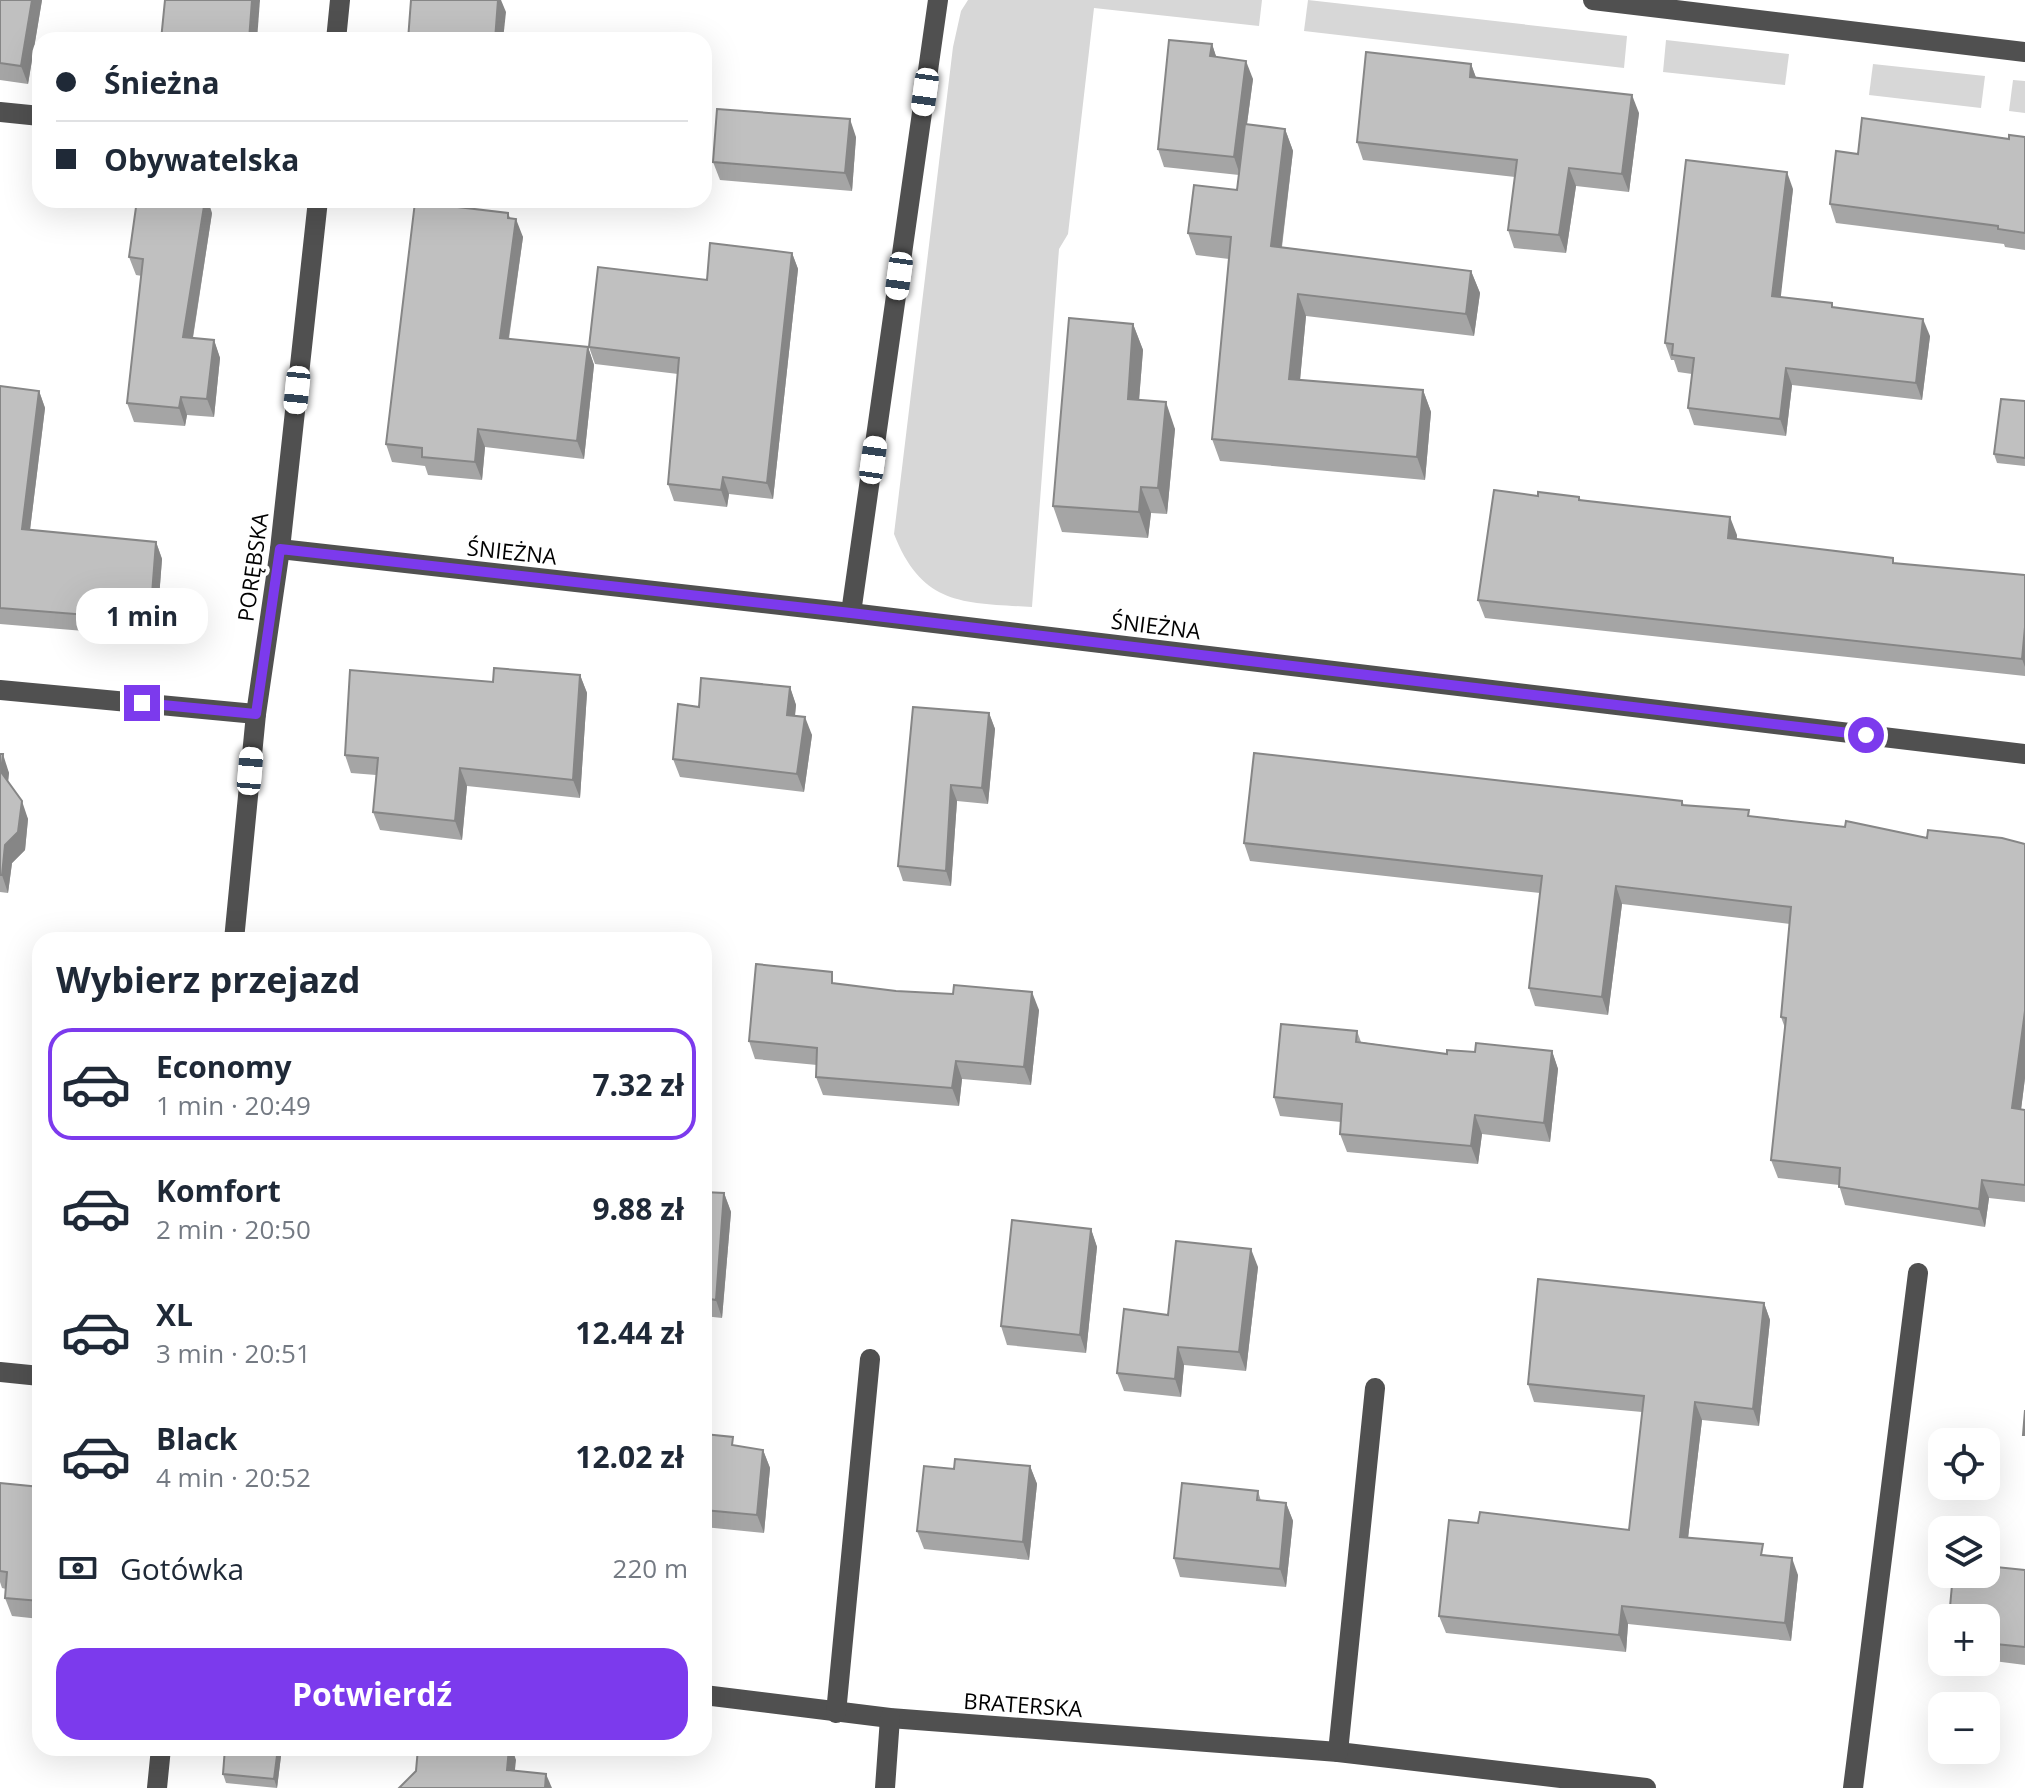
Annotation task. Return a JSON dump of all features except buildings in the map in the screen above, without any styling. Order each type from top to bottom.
[{"type":"street","points":[[337,32],[340,0]]},
{"type":"street","points":[[851,613],[938,0]]},
{"type":"street","points":[[1593,0],[2025,52]]},
{"type":"street","points":[[0,112],[32,115]]},
{"type":"street","name":"PORĘBSKA","points":[[235,932],[256,714],[280,549],[317,208]]},
{"type":"street","name":"ŚNIEŻNA","points":[[280,549],[851,613],[2025,754]]},
{"type":"street","points":[[0,690],[256,714]]},
{"type":"street","points":[[1853,1788],[1918,1273]]},
{"type":"street","points":[[836,1713],[870,1359]]},
{"type":"street","points":[[0,1372],[32,1375]]},
{"type":"street","points":[[1338,1752],[1375,1388]]},
{"type":"street","name":"BRATERSKA","points":[[712,1696],[890,1718],[1338,1752],[1646,1788]]},
{"type":"street","points":[[885,1788],[890,1718]]},
{"type":"street","points":[[157,1788],[160,1756]]},
{"type":"shaded area","points":[[968,0],[1262,0],[1259,26],[1094,8],[1068,234],[1059,249],[1032,607],[966,601],[932,588],[905,558],[894,534],[953,47],[961,11]]},
{"type":"shaded area","points":[[1308,0],[1627,36],[1624,68],[1304,31]]},
{"type":"shaded area","points":[[1666,40],[1789,54],[1785,85],[1663,72]]},
{"type":"shaded area","points":[[1873,64],[1985,76],[1981,108],[1869,95]]},
{"type":"shaded area","points":[[2013,80],[2025,81],[2025,113],[2009,111]]},
{"type":"route","points":[[142,703],[256,714],[280,549],[851,613],[1866,735]]}]
